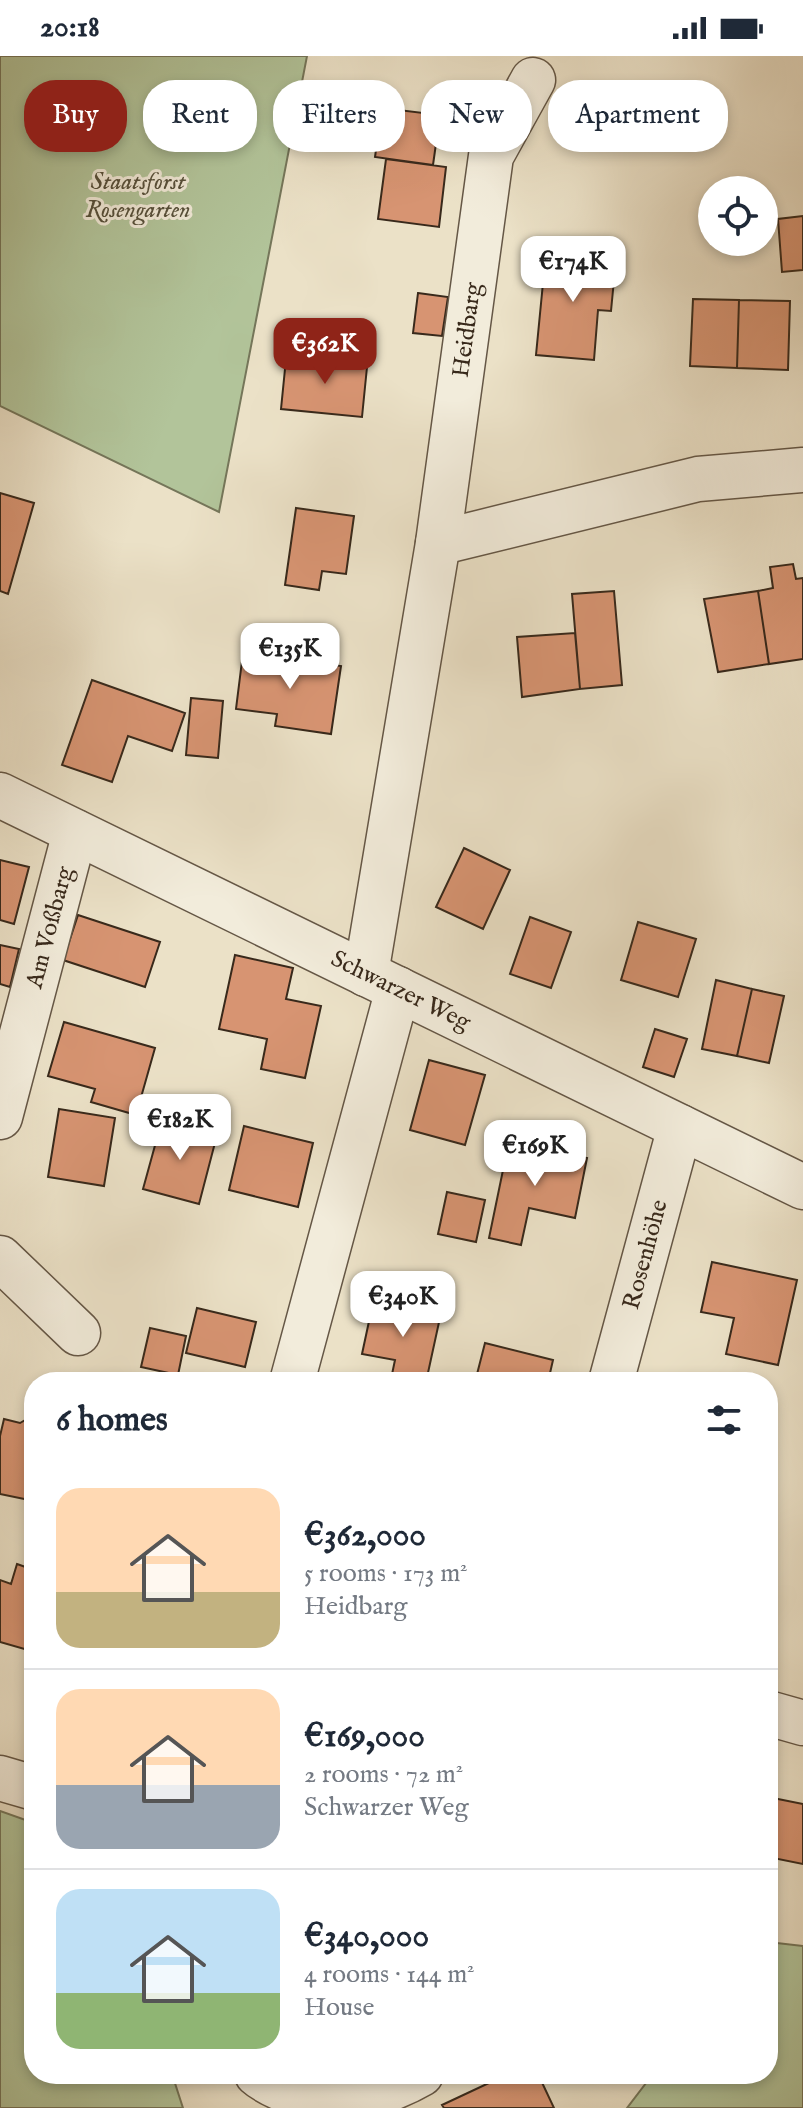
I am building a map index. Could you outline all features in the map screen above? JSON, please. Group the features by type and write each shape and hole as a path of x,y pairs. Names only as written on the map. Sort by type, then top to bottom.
{"street":[{"name":"Heidbarg","path":"294,1372 382,982 491,156 533,80"},
{"path":"438,543 698,479 803,470"},
{"name":"Schwarzer Weg","path":"0,795 803,1187"},
{"name":"Am Voßbarg","path":"0,1117 75,832"},
{"name":"Rosenhöhe","path":"614,1372 680,1127"},
{"path":"0,1258 78,1333"},
{"path":"778,1716 803,1723"},
{"path":"0,1778 24,1785"},
{"path":"268,2084 329,2104 404,2084"}],"green space":[{"name":"Staatsforst Rosengarten","path":"0,56 307,56 302,80 273,80 273,152 288,152 219,512 0,406"},
{"path":"0,1811 24,1819 24,2084 175,2084 183,2108 0,2108"},
{"path":"778,1943 803,1946 803,2108 627,2108 645,2084 778,2084"}],"building":[{"path":"405,111 421,113 421,152 435,152 433,165 375,157 376,152 405,152"},
{"path":"386,159 446,167 439,227 378,219"},
{"path":"803,216 803,270 782,272 778,219"},
{"path":"546,252 616,259 611,311 598,310 594,360 536,355"},
{"path":"418,293 448,297 442,336 413,333"},
{"path":"693,299 739,300 737,368 690,366"},
{"path":"739,300 790,301 788,370 737,368"},
{"path":"319,350 343,353 342,364 367,367 362,417 281,409 286,359 318,363"},
{"path":"0,493 34,503 8,594 0,591"},
{"path":"296,508 354,516 346,574 322,571 319,590 285,585"},
{"path":"793,564 796,579 803,578 803,659 769,664 758,591 773,588 770,567"},
{"path":"614,591 622,685 580,689 572,594"},
{"path":"758,591 769,664 718,672 704,599"},
{"path":"575,633 580,689 522,697 517,637"},
{"path":"243,653 341,666 331,734 275,726 277,714 236,709"},
{"path":"92,680 185,713 172,751 128,736 112,782 62,765"},
{"path":"191,698 223,701 218,758 186,755"},
{"path":"464,848 510,870 483,929 436,907"},
{"path":"0,860 29,867 14,924 0,920"},
{"path":"78,915 160,942 145,987 63,960"},
{"path":"530,917 571,932 551,988 510,974"},
{"path":"638,922 696,939 678,997 621,980"},
{"path":"0,945 19,949 10,987 0,984"},
{"path":"235,955 293,968 286,999 321,1006 305,1078 261,1069 267,1039 219,1029"},
{"path":"716,980 752,989 737,1056 702,1049"},
{"path":"752,989 784,996 769,1063 737,1056"},
{"path":"64,1022 155,1048 136,1115 91,1102 95,1089 48,1076"},
{"path":"655,1029 687,1039 674,1077 643,1067"},
{"path":"429,1060 485,1075 465,1145 410,1130"},
{"path":"59,1109 115,1118 104,1186 48,1177"},
{"path":"162,1120 217,1135 199,1204 143,1189"},
{"path":"244,1126 313,1143 298,1207 229,1190"},
{"path":"509,1141 587,1158 575,1218 529,1208 521,1245 489,1238"},
{"path":"447,1192 485,1200 476,1242 438,1234"},
{"path":"712,1262 797,1280 778,1365 726,1354 734,1318 701,1312"},
{"path":"374,1298 441,1313 428,1372 392,1372 395,1360 362,1354"},
{"path":"197,1308 256,1322 245,1367 186,1353"},
{"path":"150,1328 186,1336 179,1372 141,1367"},
{"path":"485,1343 553,1360 550,1372 478,1372"},
{"path":"4,1419 20,1423 24,1421 24,1499 0,1494 0,1436"},
{"path":"17,1564 24,1566 24,1649 0,1642 0,1580 11,1584"},
{"path":"778,1799 803,1804 803,1864 778,1859"},
{"path":"487,2084 543,2084 554,2108 444,2108 442,2105"}]}
